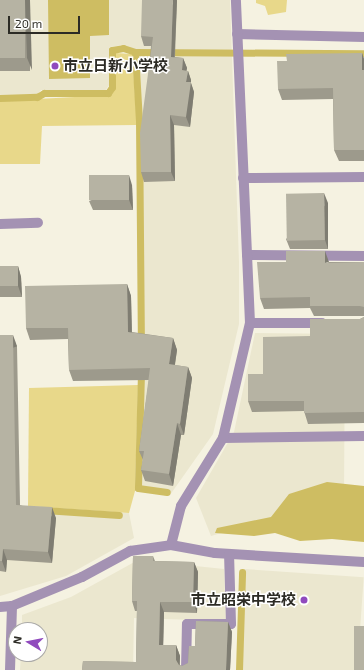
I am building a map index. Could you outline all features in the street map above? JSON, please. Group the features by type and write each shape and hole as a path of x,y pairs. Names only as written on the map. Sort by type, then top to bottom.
{"street":[{"path":"171,545 181,506 223,438 250,323 236,0"},
{"path":"237,38 364,37"},
{"path":"243,178 364,177"},
{"path":"0,224 38,223"},
{"path":"246,255 364,256"},
{"path":"250,323 334,323"},
{"path":"223,438 364,436"},
{"path":"0,607 12,606 82,577 130,551 171,545 230,554 364,562"},
{"path":"186,670 187,624 231,624 230,554"},
{"path":"10,670 12,606"}],"shaded area":[{"path":"0,0 230,0 239,262 239,324 213,434 170,495 135,491 138,385 137,125 132,54 123,45 110,47 110,84 105,91 41,90 37,95 0,96"},
{"path":"48,0 109,0 109,35 90,36 90,78 49,79"},
{"path":"256,0 287,0 286,12 268,15 265,6 256,3"},
{"path":"115,53 132,54 137,125 42,126 40,164 0,164 0,101 112,95"},
{"path":"255,333 345,334 344,497 211,536 196,498 234,432"},
{"path":"138,385 135,491 129,513 28,506 29,388"},
{"path":"327,482 364,486 364,542 332,539 300,541 275,533 254,536 215,533 217,528 271,517 289,494"},
{"path":"0,504 129,513 134,538 66,576 0,596"},
{"path":"138,560 224,569 226,621 134,618 133,670 20,670 20,662 48,662 48,622 22,622 22,615 71,597"},
{"name":"市立昭栄中学校","path":"244,569 364,577 357,670 237,670"}],"building":[{"path":"0,0 25,0 25,58 0,58"},
{"path":"142,0 173,0 171,57 183,58 182,70 188,71 186,82 191,82 186,117 170,115 171,172 141,172 140,133 153,37 141,36"},
{"path":"362,53 362,70 364,70 364,150 334,150 333,88 278,89 277,61 287,61 286,54"},
{"path":"89,175 129,175 129,200 89,200"},
{"path":"324,193 325,240 287,241 286,194"},
{"path":"286,251 325,251 325,263 364,262 364,307 310,306 310,297 260,298 257,262 286,262"},
{"path":"0,266 18,266 18,286 0,286"},
{"path":"127,284 128,332 173,338 169,364 188,367 180,424 177,423 169,474 141,470 144,451 139,451 150,368 69,370 68,328 26,328 25,286"},
{"path":"364,317 364,412 304,413 304,401 248,401 248,374 263,374 263,337 310,336 310,319 360,319"},
{"path":"0,335 13,335 16,505 52,507 48,552 3,549 2,561 0,561"},
{"path":"133,556 153,556 153,561 194,562 193,602 160,602 159,645 176,645 176,660 179,665 182,666 188,663 189,646 195,646 196,621 228,622 226,670 82,670 83,661 136,662 137,601 132,601"},
{"path":"354,626 364,626 364,670 354,670"}],"waterway":[{"path":"0,98 37,97 44,93 108,93 112,87 112,50 123,48 135,52 364,53"},
{"path":"135,52 139,121 141,341"},
{"path":"141,372 138,488 167,492"},
{"path":"44,510 119,515"},
{"path":"239,670 242,572"}],"place":[{"name":"市立日新小学校","path":"55,66"},
{"name":"市立昭栄中学校","path":"304,600"}]}
